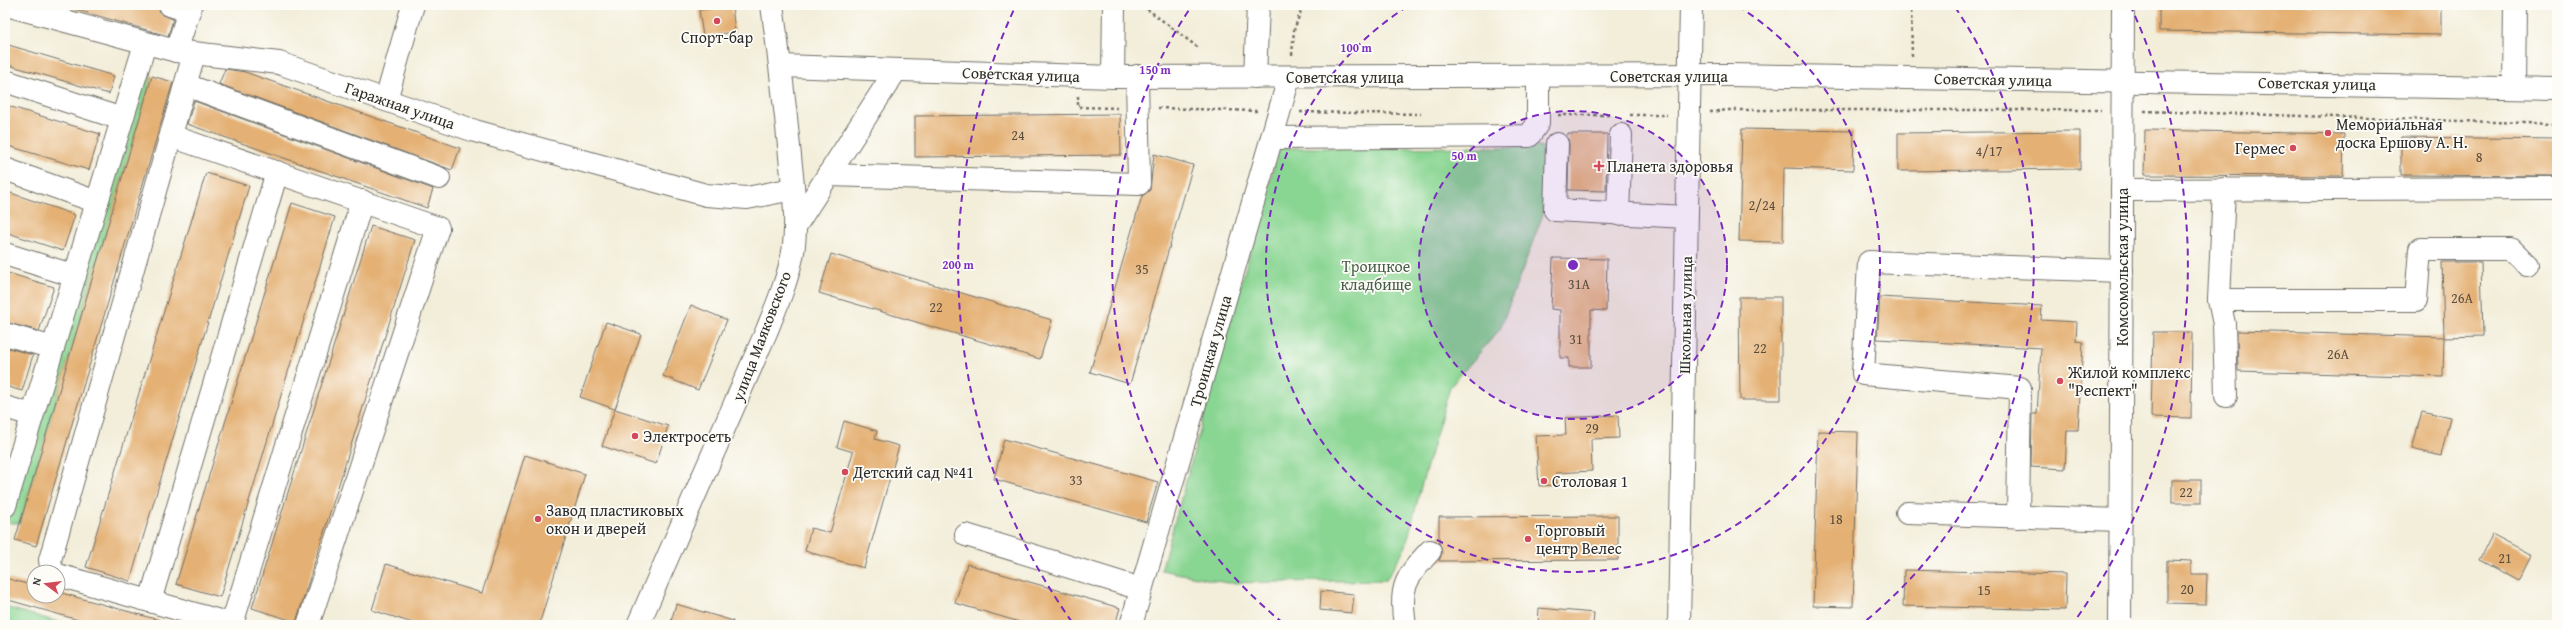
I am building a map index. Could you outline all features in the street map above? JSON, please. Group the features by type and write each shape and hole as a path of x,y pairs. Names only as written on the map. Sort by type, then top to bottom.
{"street":[{"name":"Гаражная улица","path":"6,5 145,44 185,53 279,63 475,131 706,195 747,198 793,189"},
{"path":"386,100 413,5"},
{"name":"улица Маяковского","path":"638,625 767,330 789,268 796,225 781,66 772,5"},
{"path":"1113,76 1114,5"},
{"path":"1255,77 1258,5"},
{"name":"Школьная улица","path":"1679,625 1688,76 1691,5"},
{"name":"Комсомольская улица","path":"2120,625 2123,5"},
{"path":"2514,87 2515,5"},
{"path":"51,564 50,560 186,85 184,7"},
{"path":"5,506 8,483 32,415 53,348 145,44"},
{"name":"Советская улица","path":"781,66 1113,76 1289,78 1688,76 2123,80 2557,88"},
{"path":"796,225 896,70"},
{"path":"828,175 1139,184 1137,76"},
{"path":"1272,138 1529,136 1538,123 1538,76"},
{"name":"Троицкая улица","path":"1131,625 1289,78"},
{"path":"5,81 122,119"},
{"path":"186,85 439,178"},
{"path":"1618,125 1618,214"},
{"path":"171,136 438,228 308,625"},
{"path":"1557,144 1555,210 1686,217"},
{"path":"5,169 97,202"},
{"path":"150,601 277,172"},
{"path":"2122,190 2557,188"},
{"path":"2224,189 2219,300 2224,324 2226,396"},
{"path":"66,577 233,625 362,202"},
{"path":"2219,300 2416,300 2420,249 2511,249 2527,265"},
{"path":"5,254 75,276"},
{"path":"2018,517 2020,388 1863,374 1869,262 2122,271"},
{"path":"5,334 53,348"},
{"path":"5,407 32,415"},
{"path":"1907,513 2121,520"},
{"path":"966,535 1142,589"},
{"path":"1405,625 1402,588 1414,568 1430,551"}],"path":[{"path":"1136,5 1147,9 1200,49"},
{"path":"1289,78 1294,30 1303,5"},
{"path":"1911,5 1912,78"},
{"path":"1078,75 1078,108 1429,114"},
{"path":"1629,115 1688,115"},
{"path":"1538,116 1618,125"}],"green space":[{"path":"145,76 152,76 20,523 10,523 6,516"},
{"name":"Троицкое кладбище","path":"1545,147 1542,217 1500,329 1450,387 1422,483 1406,546 1386,580 1227,583 1161,570 1279,148"},
{"path":"5,607 69,625 5,625"}],"building":[{"path":"74,5 149,5 158,8 161,14 173,19 168,36 74,9"},
{"path":"2159,5 2441,5 2441,35 2159,31"},
{"name":"Спорт-бар","path":"732,6 735,32 703,36 699,10"},
{"path":"5,44 114,76 109,94 5,64"},
{"path":"225,69 245,72 460,148 452,170 219,84"},
{"path":"152,76 173,82 36,546 15,540"},
{"path":"194,101 433,189 427,208 187,124"},
{"path":"5,105 100,134 89,170 5,145"},
{"path":"1120,114 1121,155 915,157 915,116"},
{"path":"1742,129 1854,131 1853,170 1784,168 1783,242 1739,241"},
{"path":"2145,130 2344,134 2343,176 2144,175"},
{"path":"2080,131 2080,169 1898,171 1898,133"},
{"path":"1567,134 1607,134 1606,191 1568,190 1569,144"},
{"path":"2401,137 2557,139 2557,176 2401,175"},
{"path":"1154,154 1193,165 1130,384 1090,372 1142,196 1150,190"},
{"path":"206,173 249,186 130,581 86,567"},
{"path":"5,191 75,215 63,251 5,232"},
{"path":"292,203 335,217 220,597 176,584"},
{"path":"371,226 415,240 296,622 252,608"},
{"path":"831,254 1052,320 1040,359 819,293"},
{"path":"1553,258 1607,259 1606,311 1591,310 1591,367 1569,367 1569,358 1560,358 1560,310 1551,309"},
{"path":"2442,262 2481,262 2483,336 2444,337"},
{"path":"5,272 54,287 39,331 5,322"},
{"path":"1739,297 1781,297 1781,400 1740,400"},
{"name":"Жилой комплекс \"Респект\"","path":"1880,297 2042,306 2041,320 2077,322 2076,341 2083,342 2078,430 2067,430 2065,469 2031,467 2032,414 2037,414 2041,348 1877,339"},
{"path":"691,305 727,320 698,390 663,376"},
{"path":"606,322 641,334 615,409 580,397"},
{"path":"2237,331 2444,337 2443,377 2238,371"},
{"path":"2153,332 2192,332 2191,418 2151,417"},
{"path":"5,347 33,355 22,391 5,386"},
{"name":"Электросеть","path":"615,409 668,426 656,464 602,446"},
{"path":"2422,411 2450,417 2441,456 2412,449"},
{"path":"1618,415 1619,438 1591,439 1592,471 1556,473 1557,485 1539,486 1536,436 1566,435 1565,418"},
{"path":"844,421 877,431 875,439 899,446 864,568 805,551 811,528 830,533 853,452 837,447"},
{"path":"1818,431 1858,432 1853,607 1813,606"},
{"path":"1004,439 1158,482 1146,522 994,479"},
{"name":"Завод пластиковых окон и дверей","path":"525,455 585,474 539,625 419,625 372,610 386,564 482,593"},
{"path":"2172,480 2201,480 2201,503 2172,503"},
{"name":"Торговый центр Велес","path":"1618,516 1618,560 1439,561 1442,553 1439,542 1439,517"},
{"path":"2492,534 2532,555 2519,581 2479,560"},
{"path":"2167,560 2191,561 2191,574 2207,574 2206,604 2167,603"},
{"path":"967,564 1120,608 1115,625 1030,625 955,603"},
{"path":"1904,570 2066,574 2065,610 1903,606"},
{"path":"5,578 26,584 26,604 66,604 66,594 159,620 158,625 96,625 5,599"},
{"path":"1321,591 1354,594 1352,613 1320,610"},
{"path":"676,604 733,621 732,625 670,625"},
{"path":"1539,608 1594,613 1593,625 1538,625"}],"place":[{"name":"Спорт-бар","path":"717,21"},
{"name":"Мемориальная доска Ершову А. Н.","path":"2328,133"},
{"name":"Гермес","path":"2293,148"},
{"name":"Планета здоровья","path":"1599,166"},
{"name":"Жилой комплекс \"Респект\"","path":"2060,381"},
{"name":"Электросеть","path":"635,436"},
{"name":"Детский сад №41","path":"845,472"},
{"name":"Столовая 1","path":"1544,481"},
{"name":"Завод пластиковых окон и дверей","path":"538,519"},
{"name":"Торговый центр Велес","path":"1528,539"}]}
